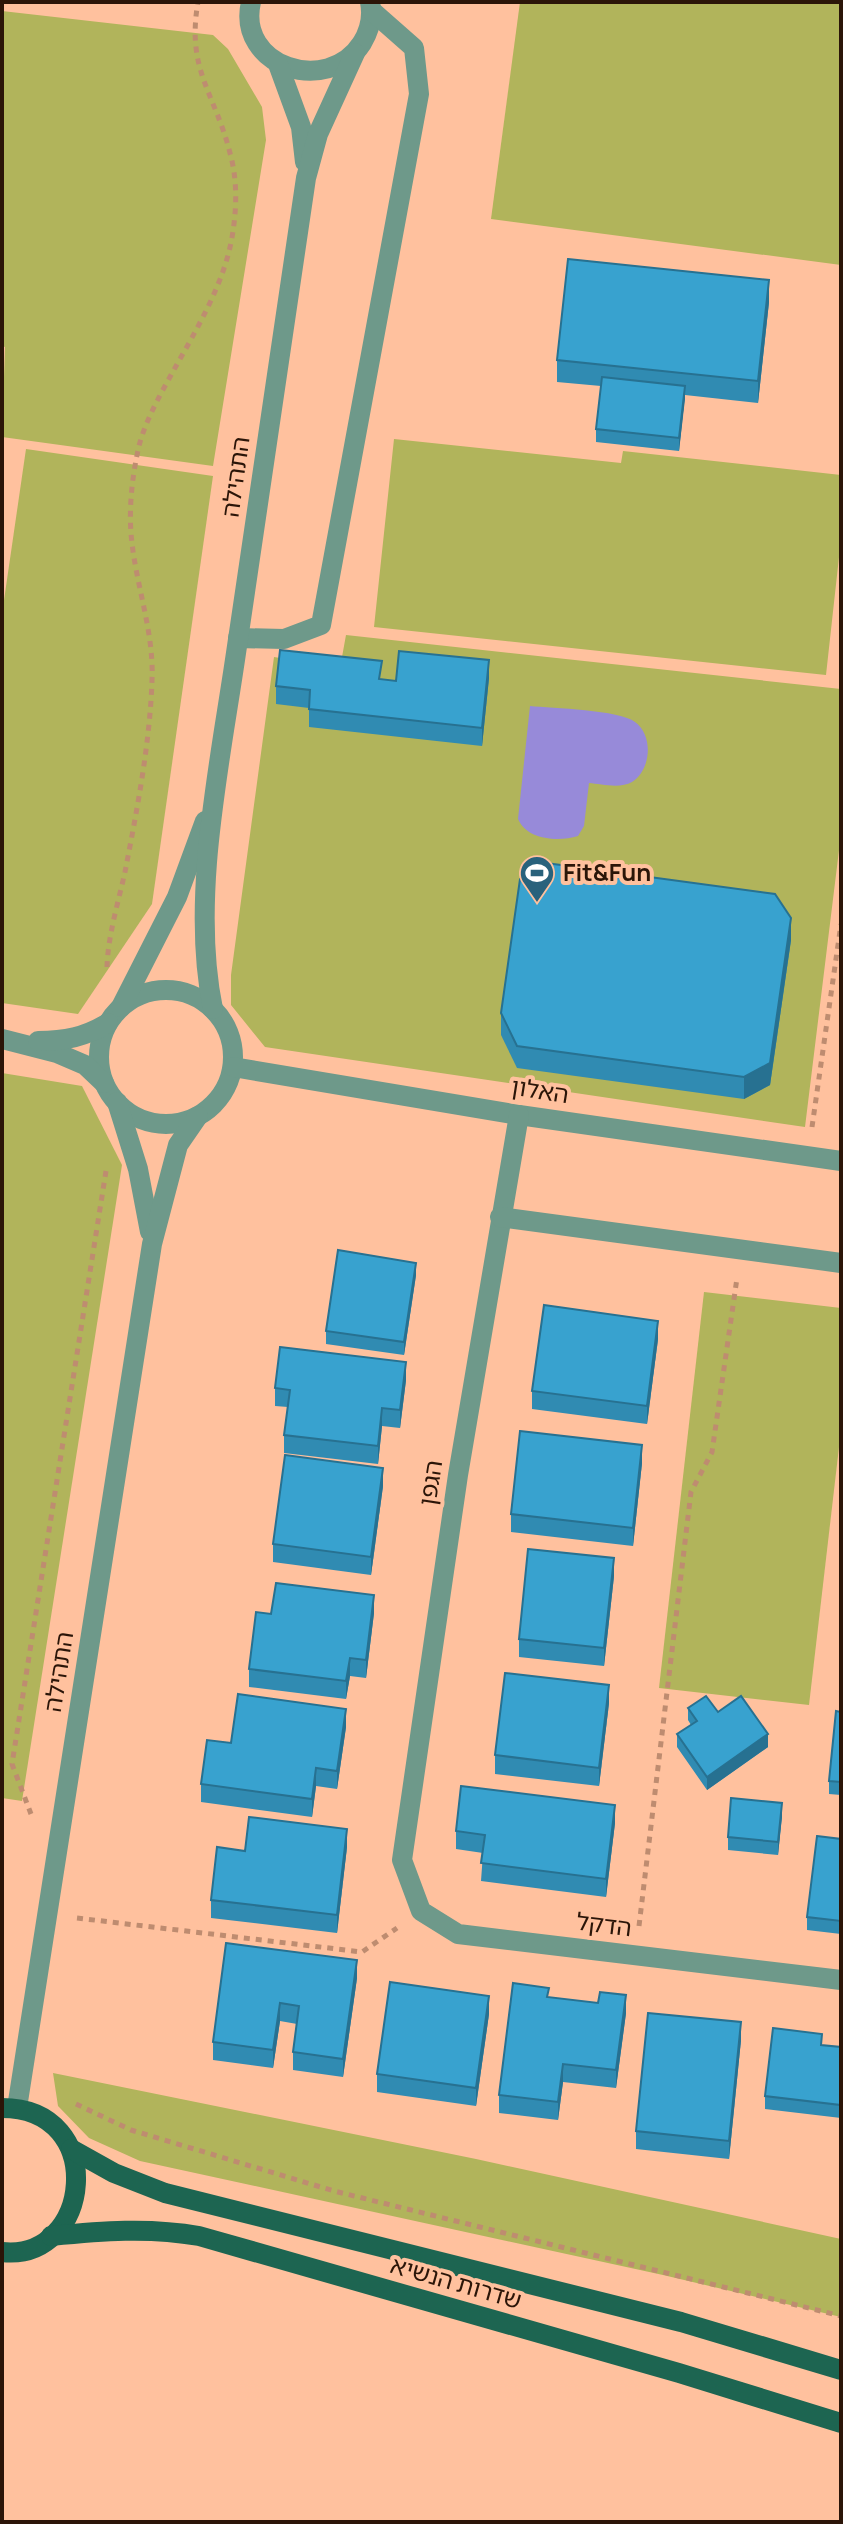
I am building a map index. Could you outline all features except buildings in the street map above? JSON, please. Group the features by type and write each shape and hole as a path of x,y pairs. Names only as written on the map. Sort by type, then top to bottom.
{"main road":[{"name":"שדרות הנשיא","path":"9,2108 39,2116 58,2130 71,2149 114,2173 165,2193 681,2322 841,2370"},
{"path":"51,2236 67,2219 76,2196 77,2172 71,2149"},
{"name":"שדרות הנשיא","path":"2,2252 31,2248 51,2236 99,2231 164,2230 199,2236 679,2373 841,2423"}],"street":[{"name":"התהילה","path":"251,2 252,31 263,49 278,64 301,127 306,178"},
{"name":"התהילה","path":"213,1009 206,963 205,900 217,783 306,178 318,134 355,53 369,32 371,7"},
{"path":"238,638 284,639 321,625 419,94 414,48 371,7"},
{"path":"278,64 296,71 318,72 338,66 355,53"},
{"name":"התהילה","path":"114,1016 177,897 217,783"},
{"path":"156,991 176,991 196,997 213,1009 226,1026 233,1067 226,1087 214,1104 198,1116 178,1123 156,1123 135,1116 117,1102 104,1083 85,1065 10,1040 64,1041 90,1033 137,996 156,991"},
{"path":"104,1083 99,1062 101,1042 114,1016"},
{"name":"האלון","path":"233,1067 519,1115 841,1161"},
{"name":"התהילה","path":"117,1102 138,1169 152,1244"},
{"name":"הגפן","path":"421,1911 402,1860 458,1475 519,1115"},
{"name":"התהילה","path":"9,2108 21,2079 152,1244 178,1145 198,1116"},
{"path":"500,1217 841,1263"},
{"name":"הדקל","path":"421,1911 458,1934 841,1980"}],"path":[{"path":"114,1016 107,963 128,856 152,678 146,619 132,542 132,497 139,445 158,399 193,336 225,267 233,231 236,184 230,152 196,57 194,25 198,2"},
{"path":"808,1156 841,924"},
{"path":"33,1819 12,1764 107,1165"},
{"path":"636,1955 691,1492 712,1452 741,1249"},
{"path":"48,1915 362,1952 421,1911"},
{"path":"21,2079 131,2130 334,2191 841,2316"}],"green space":[{"path":"520,2 841,2 841,265 491,219"},
{"path":"2,11 213,35 228,49 262,107 266,140 213,466 2,437 5,347 2,346"},
{"path":"394,439 621,463 623,451 841,475 841,539 826,675 374,627"},
{"path":"26,449 213,476 152,904 78,1014 2,1003 2,614"},
{"name":"Fit&Fun","path":"346,635 841,689 841,834 805,1127 265,1047 231,1005 231,975 274,657 340,668"},
{"path":"2,1073 82,1086 122,1165 22,1801 2,1798"},
{"path":"704,1292 841,1308 841,1430 809,1705 659,1688"},
{"path":"53,2073 476,2159 841,2239 841,2317 140,2161 89,2138 58,2106"}],"shaded area":[{"name":"Fit&Fun","path":"530,706 585,710 627,718 641,728 645,736 648,753 638,777 616,786 589,783 584,826 578,836 544,838 528,831 518,819"}],"place":[{"name":"Fit&Fun","path":"537,904"}]}
